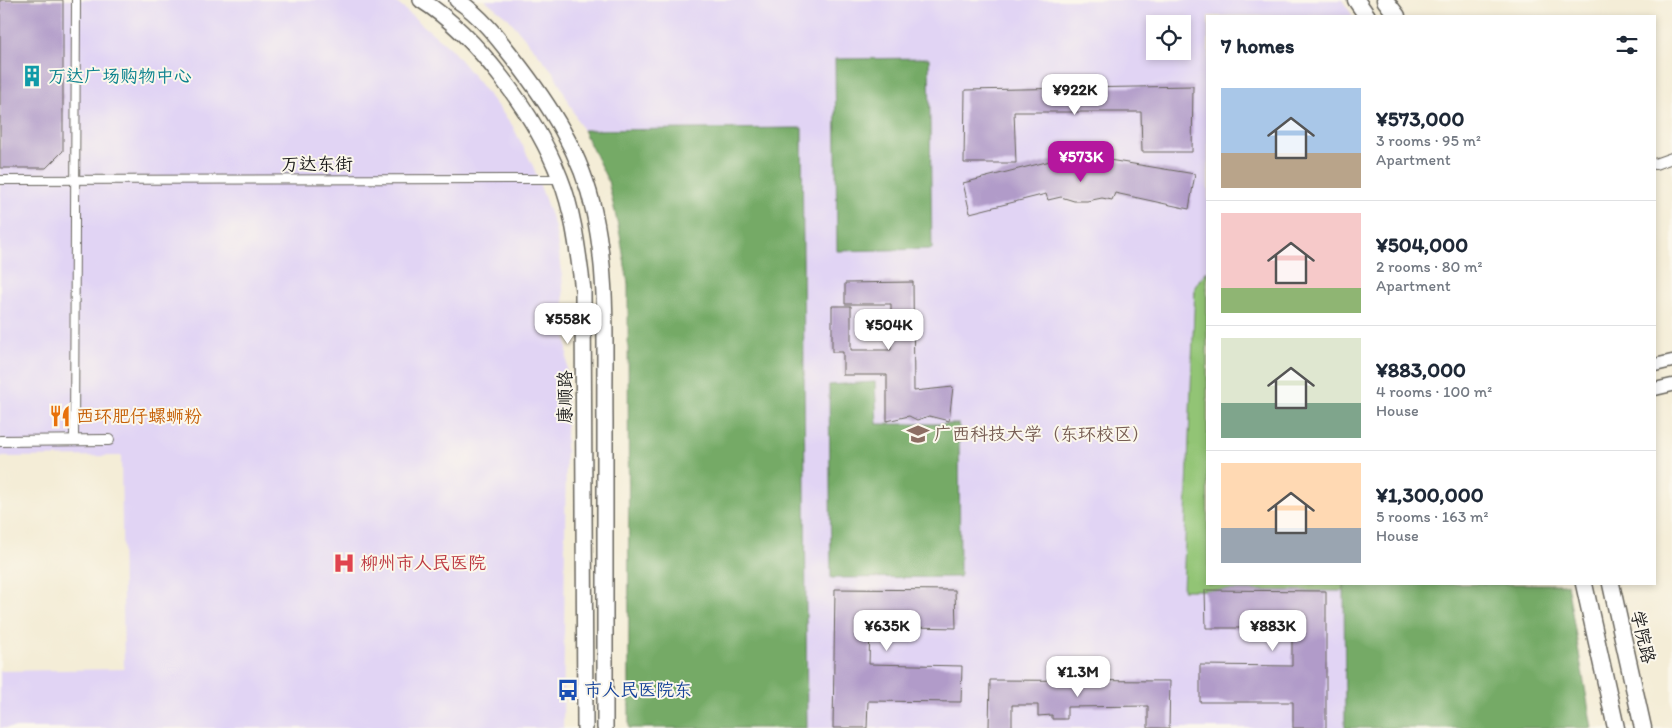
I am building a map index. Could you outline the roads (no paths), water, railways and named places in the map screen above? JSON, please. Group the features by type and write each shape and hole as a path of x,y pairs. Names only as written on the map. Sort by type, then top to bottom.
{"main road":[{"name":"康顺路","path":"421,0 472,42 506,84 540,135 561,179 576,242 583,290 585,728"},
{"path":"457,0 494,33 537,89 562,127 582,173 594,211 600,247 604,320 605,728"},
{"path":"1356,0 1366,15"},
{"path":"1385,0 1396,15"},
{"path":"1584,585 1616,728"},
{"name":"学院路","path":"1611,585 1643,728"}],"street":[{"path":"74,440 76,0"},
{"path":"1656,164 1672,158"},
{"name":"万达东街","path":"0,180 561,179"},
{"path":"1656,365 1672,361"},
{"path":"1656,389 1672,385"},
{"path":"0,441 109,440"}],"place":[{"name":"万达广场购物中心","path":"32,76"},
{"name":"西环肥仔螺蛳粉","path":"60,416"},
{"name":"广西科技大学（东环校区）","path":"918,434"},
{"name":"柳州市人民医院","path":"344,563"},
{"name":"市人民医院东","path":"568,690"}]}
